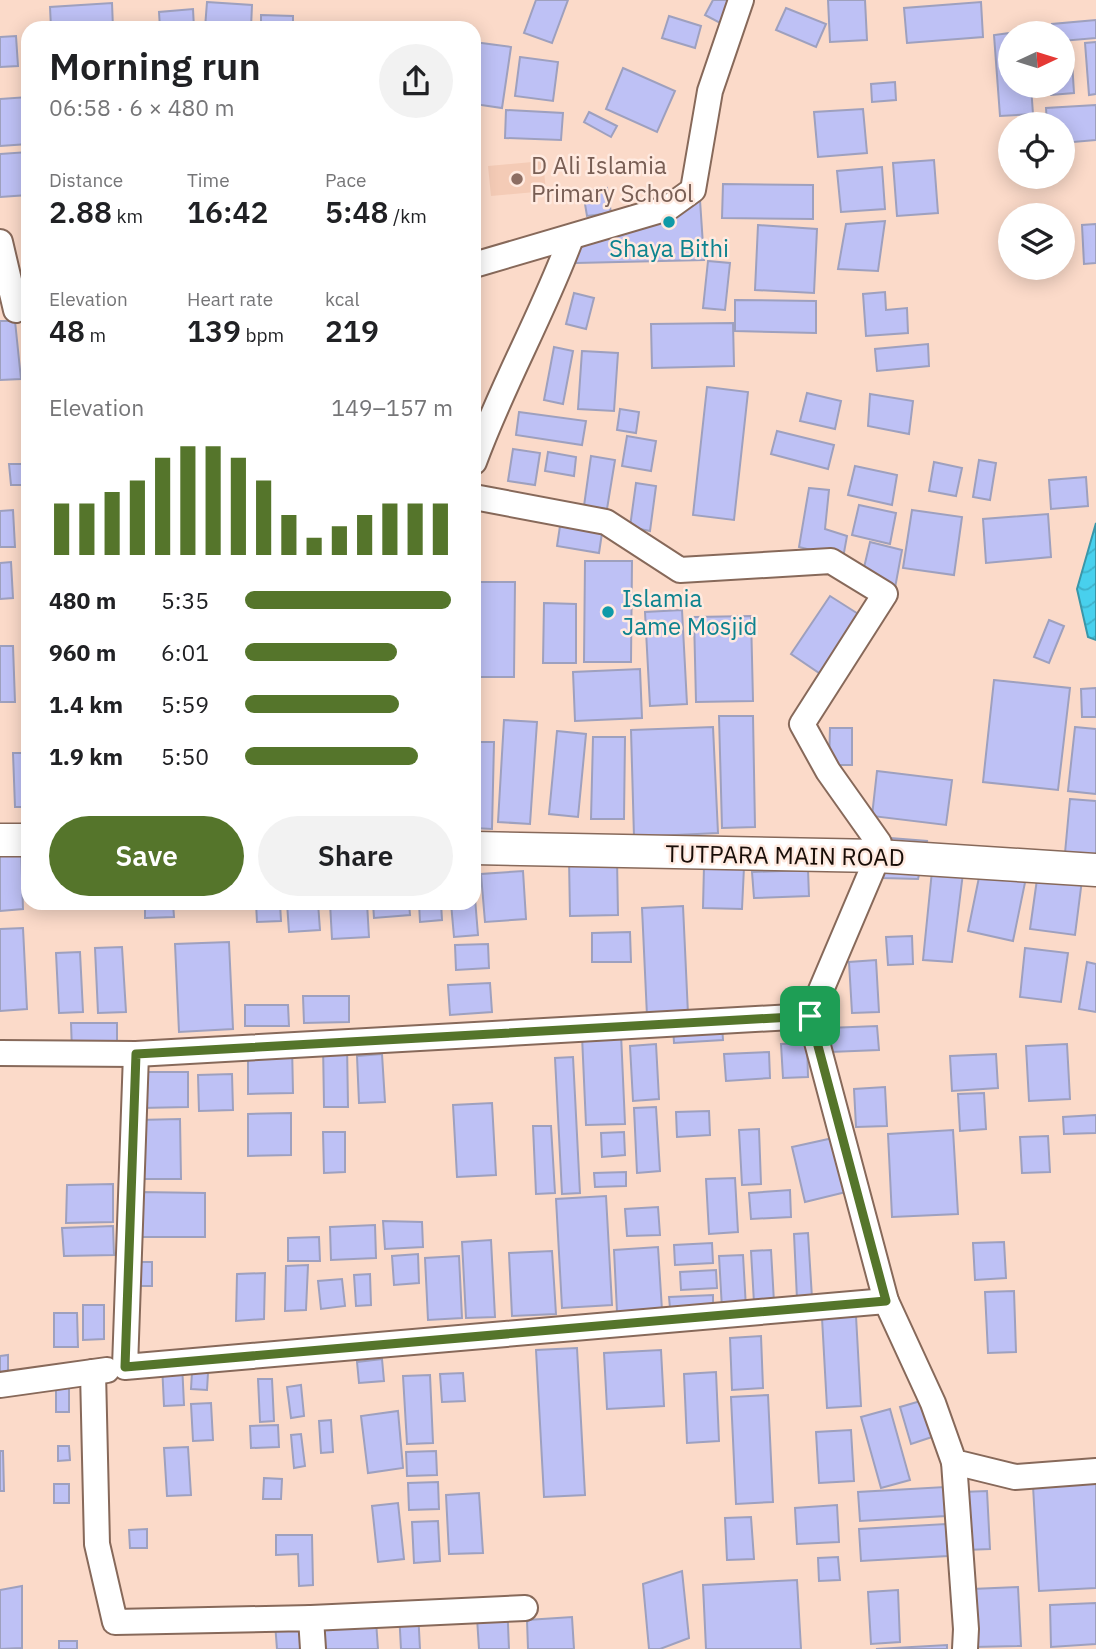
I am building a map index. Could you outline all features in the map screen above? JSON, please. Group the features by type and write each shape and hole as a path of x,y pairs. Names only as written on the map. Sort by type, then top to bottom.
{"street":[{"path":"481,263 668,208 693,191 710,91 741,0"},
{"path":"481,444 500,396 559,271 571,238"},
{"path":"0,242 15,310"},
{"path":"481,498 606,522 680,570 831,561 885,594 802,724 828,771 879,849 810,1016 886,1301 933,1403 954,1462 966,1629 965,1649"},
{"path":"0,840 21,840"},
{"name":"TUTPARA MAIN ROAD","path":"481,849 879,849 1096,870"},
{"path":"0,1053 136,1054 810,1016"},
{"path":"125,1367 136,1054"},
{"path":"0,1385 125,1367 886,1301"},
{"path":"93,1372 97,1545 115,1622 312,1618 525,1608"},
{"path":"954,1462 1015,1477 1096,1471"},
{"path":"312,1618 313,1649"}],"shaded area":[{"name":"D Ali Islamia Primary School","path":"543,161 546,191 491,196 488,166"}],"water":[{"path":"1096,523 1096,640 1088,637 1077,589"}],"building":[{"path":"536,0 568,0 552,43 524,33"},
{"path":"713,0 734,0 722,24 705,15"},
{"path":"828,0 865,0 867,40 830,42"},
{"path":"207,2 252,5 251,21 206,21"},
{"path":"981,2 983,37 907,43 904,8"},
{"path":"112,3 113,21 51,21 50,7"},
{"path":"786,8 826,24 816,47 776,30"},
{"path":"193,9 194,21 160,21 159,12"},
{"path":"261,15 293,16 293,21 261,21"},
{"path":"669,16 701,26 695,48 662,38"},
{"path":"1096,20 1096,38 1075,40 1075,22"},
{"path":"998,34 998,89 994,35"},
{"path":"16,36 18,66 0,67 0,37"},
{"path":"1096,42 1096,94 1089,95 1085,43"},
{"path":"481,43 511,47 502,108 481,105"},
{"path":"520,57 558,62 553,101 515,96"},
{"path":"623,68 675,91 657,132 606,109"},
{"path":"895,82 896,100 872,102 871,84"},
{"path":"21,98 21,144 0,146 0,99"},
{"path":"999,98 1032,98 1033,112 1000,112"},
{"path":"1096,105 1096,140 1075,142 1075,112 1046,112 1046,108"},
{"path":"863,109 867,153 818,157 814,112"},
{"path":"506,110 563,113 561,140 505,138"},
{"path":"589,112 617,126 611,137 584,122"},
{"path":"21,152 21,196 0,197 0,154"},
{"path":"934,160 938,213 897,216 893,163"},
{"path":"882,167 885,209 841,212 837,171"},
{"path":"723,184 813,185 813,219 722,218"},
{"path":"607,188 611,213 587,216 583,192"},
{"name":"Shaya Bithi","path":"700,200 704,260 576,263 572,244"},
{"path":"885,221 878,271 838,269 846,224"},
{"path":"1096,224 1096,263 1084,264 1082,225"},
{"path":"758,225 817,229 814,293 755,290"},
{"path":"708,261 730,263 725,310 703,308"},
{"path":"885,292 886,310 907,308 908,333 866,336 863,294"},
{"path":"574,293 594,298 586,329 566,324"},
{"path":"735,300 816,301 816,333 735,331"},
{"path":"0,321 15,321 21,379 0,380"},
{"path":"733,323 734,366 652,368 651,324"},
{"path":"928,344 929,366 877,371 875,349"},
{"path":"554,347 573,351 563,404 544,400"},
{"path":"582,351 618,353 614,411 578,409"},
{"path":"707,387 748,392 734,520 693,515"},
{"path":"807,393 841,401 835,429 800,421"},
{"path":"870,394 913,401 909,434 868,426"},
{"path":"620,409 639,412 636,433 617,430"},
{"path":"519,412 586,421 582,445 516,435"},
{"path":"777,431 834,445 828,469 771,454"},
{"path":"627,436 656,441 651,471 622,466"},
{"path":"513,449 540,453 535,485 508,481"},
{"path":"548,452 576,457 574,476 545,471"},
{"path":"591,456 615,460 607,509 584,506"},
{"path":"979,460 996,463 990,500 973,497"},
{"path":"934,462 962,468 956,496 929,491"},
{"path":"9,464 21,464 21,485 11,485"},
{"path":"855,466 897,475 892,505 848,495"},
{"path":"1086,477 1088,506 1051,509 1049,480"},
{"path":"636,483 656,486 650,531 630,527"},
{"path":"809,488 829,490 825,529 847,536 843,558 799,547"},
{"path":"859,505 896,513 890,544 852,535"},
{"path":"13,510 15,547 0,547 0,511"},
{"path":"912,510 962,517 954,575 903,568"},
{"path":"1048,514 1051,557 986,563 983,519"},
{"path":"560,526 602,533 599,553 557,546"},
{"path":"870,542 902,550 895,588 862,576"},
{"name":"Islamia Jame Mosjid","path":"585,561 632,561 631,662 584,662"},
{"path":"11,562 13,598 0,599 0,563"},
{"path":"481,582 515,582 514,677 481,677"},
{"path":"830,596 863,617 825,677 791,654"},
{"path":"544,603 576,604 576,663 543,663"},
{"path":"682,610 687,704 650,706 645,612"},
{"path":"751,616 753,701 696,702 694,617"},
{"path":"1049,620 1064,626 1049,663 1034,657"},
{"path":"0,646 13,646 15,702 0,702"},
{"path":"640,669 642,718 575,721 573,672"},
{"path":"994,680 1070,688 1058,790 983,782"},
{"path":"1096,688 1096,717 1082,717 1081,689"},
{"path":"719,716 753,716 755,827 722,828"},
{"path":"504,720 537,722 530,824 498,822"},
{"path":"713,727 718,833 634,837 631,730"},
{"path":"1075,727 1096,729 1096,794 1068,791"},
{"path":"830,728 852,728 852,765 829,765"},
{"path":"557,731 586,734 578,817 549,814"},
{"path":"593,737 625,737 624,819 591,819"},
{"path":"481,742 494,742 492,829 481,828"},
{"path":"13,753 21,753 21,807 15,807"},
{"path":"877,771 952,780 946,825 872,816"},
{"path":"1070,799 1096,801 1096,855 1065,853"},
{"path":"890,838 927,841 918,879 883,878"},
{"path":"21,848 21,909 0,911 0,849"},
{"path":"984,853 1029,863 1013,941 968,931"},
{"path":"617,858 618,915 570,916 569,859"},
{"path":"1040,858 1084,864 1075,935 1030,929"},
{"path":"704,866 744,867 742,909 703,908"},
{"path":"808,870 809,896 754,898 752,872"},
{"path":"523,871 526,919 485,922 481,874"},
{"path":"932,871 963,873 952,962 923,960"},
{"path":"683,906 688,1014 647,1016 642,908"},
{"path":"145,910 174,910 174,917 145,918"},
{"path":"256,910 280,910 281,921 257,922"},
{"path":"287,910 319,910 320,930 289,932"},
{"path":"330,910 367,910 369,937 332,939"},
{"path":"373,910 410,910 410,915 374,918"},
{"path":"419,910 441,910 442,920 420,922"},
{"path":"452,910 476,910 478,935 454,937"},
{"path":"23,928 27,1009 0,1011 0,929"},
{"path":"630,932 631,962 592,962 592,933"},
{"path":"912,936 913,964 888,965 886,937"},
{"path":"229,942 233,1029 179,1032 175,944"},
{"path":"488,944 489,968 456,970 455,945"},
{"path":"122,947 126,1012 98,1013 95,948"},
{"path":"1025,948 1068,953 1061,1002 1020,997"},
{"path":"80,952 83,1012 59,1013 56,953"},
{"path":"876,960 879,1012 852,1013 849,962"},
{"path":"1087,962 1096,964 1096,1012 1079,1009"},
{"path":"490,983 492,1012 450,1015 448,985"},
{"path":"303,996 349,996 349,1022 304,1023"},
{"path":"245,1005 288,1005 289,1026 245,1026"},
{"path":"71,1023 117,1023 117,1050 72,1051"},
{"path":"722,1024 723,1040 674,1043 673,1026"},
{"path":"877,1026 879,1050 830,1052 828,1028"},
{"path":"621,1034 625,1124 586,1125 582,1036"},
{"path":"323,1043 347,1043 348,1107 324,1107"},
{"path":"807,1043 808,1077 783,1078 781,1044"},
{"path":"656,1044 659,1099 633,1101 630,1046"},
{"path":"1067,1044 1070,1099 1029,1101 1026,1046"},
{"path":"292,1045 293,1093 248,1094 248,1046"},
{"path":"769,1052 770,1078 726,1081 724,1054"},
{"path":"382,1054 385,1102 359,1103 357,1056"},
{"path":"996,1054 998,1088 952,1091 950,1056"},
{"path":"573,1057 580,1193 562,1194 555,1058"},
{"path":"142,1072 188,1072 188,1107 141,1108"},
{"path":"232,1074 233,1110 199,1111 198,1075"},
{"path":"885,1087 887,1126 856,1127 854,1089"},
{"path":"984,1093 986,1129 960,1131 958,1094"},
{"path":"492,1103 496,1175 457,1177 453,1105"},
{"path":"656,1107 660,1171 637,1173 634,1108"},
{"path":"709,1111 710,1135 677,1137 676,1112"},
{"path":"291,1113 291,1155 248,1156 248,1114"},
{"path":"1096,1115 1096,1133 1064,1134 1063,1117"},
{"path":"180,1119 181,1179 139,1179 138,1120"},
{"path":"533,1126 551,1126 555,1193 536,1194"},
{"path":"759,1129 761,1184 742,1185 739,1130"},
{"path":"953,1130 958,1214 892,1217 888,1134"},
{"path":"323,1132 345,1132 345,1172 324,1173"},
{"path":"624,1132 625,1155 602,1157 601,1133"},
{"path":"1048,1136 1050,1172 1022,1173 1020,1137"},
{"path":"833,1138 846,1192 805,1202 792,1147"},
{"path":"626,1172 626,1186 595,1187 594,1173"},
{"path":"735,1178 738,1232 709,1234 706,1179"},
{"path":"113,1184 113,1222 66,1223 67,1185"},
{"path":"790,1190 791,1217 751,1219 749,1193"},
{"path":"140,1192 205,1193 205,1237 138,1237"},
{"path":"606,1196 612,1305 562,1308 556,1199"},
{"path":"658,1207 660,1235 627,1236 625,1209"},
{"path":"383,1221 422,1222 423,1247 385,1249"},
{"path":"375,1225 376,1258 331,1260 330,1227"},
{"path":"113,1226 114,1255 64,1256 62,1228"},
{"path":"808,1233 812,1298 797,1299 794,1234"},
{"path":"319,1237 320,1261 288,1261 288,1238"},
{"path":"491,1240 495,1317 466,1318 462,1242"},
{"path":"1004,1242 1006,1278 975,1280 973,1243"},
{"path":"712,1243 713,1263 675,1265 674,1245"},
{"path":"658,1247 662,1310 617,1312 614,1250"},
{"path":"771,1250 774,1302 754,1303 751,1251"},
{"path":"552,1251 556,1314 512,1316 509,1253"},
{"path":"418,1254 419,1283 394,1285 392,1256"},
{"path":"743,1255 746,1308 722,1309 719,1256"},
{"path":"459,1256 462,1318 428,1320 425,1258"},
{"path":"129,1262 152,1262 152,1286 130,1286"},
{"path":"308,1265 306,1310 285,1311 286,1266"},
{"path":"716,1270 717,1288 681,1290 680,1272"},
{"path":"265,1273 264,1319 236,1321 237,1274"},
{"path":"370,1274 371,1305 356,1306 354,1275"},
{"path":"342,1279 345,1306 321,1309 318,1281"},
{"path":"1014,1291 1016,1352 988,1353 985,1292"},
{"path":"713,1295 713,1306 670,1308 669,1297"},
{"path":"83,1305 104,1305 104,1339 83,1340"},
{"path":"54,1313 77,1313 78,1347 54,1347"},
{"path":"856,1316 861,1406 827,1408 822,1318"},
{"path":"761,1336 763,1388 732,1390 730,1338"},
{"path":"577,1348 585,1495 544,1497 536,1350"},
{"path":"661,1350 664,1406 607,1409 604,1353"},
{"path":"8,1355 8,1380 0,1381 0,1356"},
{"path":"382,1359 384,1381 359,1383 357,1362"},
{"path":"182,1363 184,1405 164,1406 162,1364"},
{"path":"192,1372 208,1373 207,1390 191,1389"},
{"path":"716,1372 719,1441 687,1443 684,1374"},
{"path":"463,1373 465,1401 442,1402 440,1374"},
{"path":"430,1375 433,1443 407,1444 403,1376"},
{"path":"258,1379 272,1379 274,1421 260,1422"},
{"path":"56,1382 69,1382 69,1412 56,1412"},
{"path":"301,1385 304,1416 291,1418 287,1387"},
{"path":"768,1395 773,1502 736,1504 731,1397"},
{"path":"924,1400 935,1436 911,1444 900,1407"},
{"path":"211,1403 213,1440 193,1441 191,1404"},
{"path":"890,1409 910,1480 881,1488 861,1417"},
{"path":"398,1411 403,1468 368,1473 361,1416"},
{"path":"331,1420 333,1452 321,1453 319,1421"},
{"path":"278,1425 279,1447 251,1448 250,1426"},
{"path":"851,1430 854,1481 819,1483 816,1432"},
{"path":"301,1434 305,1466 294,1468 291,1435"},
{"path":"58,1446 69,1446 70,1460 58,1461"},
{"path":"188,1447 191,1495 167,1496 164,1448"},
{"path":"0,1451 3,1451 4,1491 0,1491"},
{"path":"436,1451 437,1475 407,1476 406,1452"},
{"path":"264,1478 282,1479 281,1499 263,1499"},
{"path":"438,1482 439,1509 409,1510 408,1483"},
{"path":"1096,1483 1096,1588 1039,1591 1033,1486"},
{"path":"54,1484 69,1484 69,1503 54,1503"},
{"path":"945,1487 946,1516 860,1521 858,1492"},
{"path":"987,1491 990,1549 966,1550 962,1492"},
{"path":"479,1493 483,1553 449,1554 446,1495"},
{"path":"398,1503 404,1559 378,1562 372,1506"},
{"path":"837,1505 839,1542 797,1544 795,1508"},
{"path":"751,1517 754,1559 727,1560 725,1518"},
{"path":"438,1521 440,1561 414,1563 412,1522"},
{"path":"946,1524 948,1556 861,1561 859,1529"},
{"path":"147,1529 147,1548 130,1548 129,1530"},
{"path":"276,1535 312,1535 313,1585 299,1586 298,1554 276,1555"},
{"path":"838,1557 840,1580 819,1581 818,1558"},
{"path":"682,1571 689,1638 660,1649 649,1649 643,1584"},
{"path":"797,1580 801,1649 706,1649 703,1585"},
{"path":"22,1586 22,1648 0,1649 0,1590"},
{"path":"1018,1587 1021,1646 974,1647 972,1589"},
{"path":"898,1590 900,1642 871,1644 868,1592"},
{"path":"507,1601 509,1649 479,1649 476,1602"},
{"path":"1096,1603 1096,1644 1051,1647 1050,1605"},
{"path":"418,1611 420,1649 401,1649 399,1612"},
{"path":"572,1617 574,1649 528,1649 527,1620"},
{"path":"303,1620 306,1649 277,1649 275,1623"},
{"path":"376,1621 378,1649 321,1649 320,1623"},
{"path":"59,1641 77,1641 77,1649 59,1649"},
{"path":"947,1645 947,1649 876,1649"}],"place":[{"name":"D Ali Islamia Primary School","path":"517,179"},
{"name":"Shaya Bithi","path":"669,222"},
{"name":"Islamia Jame Mosjid","path":"608,612"}],"route":[{"path":"810,1016 886,1301 125,1367 136,1054 810,1016"}]}
